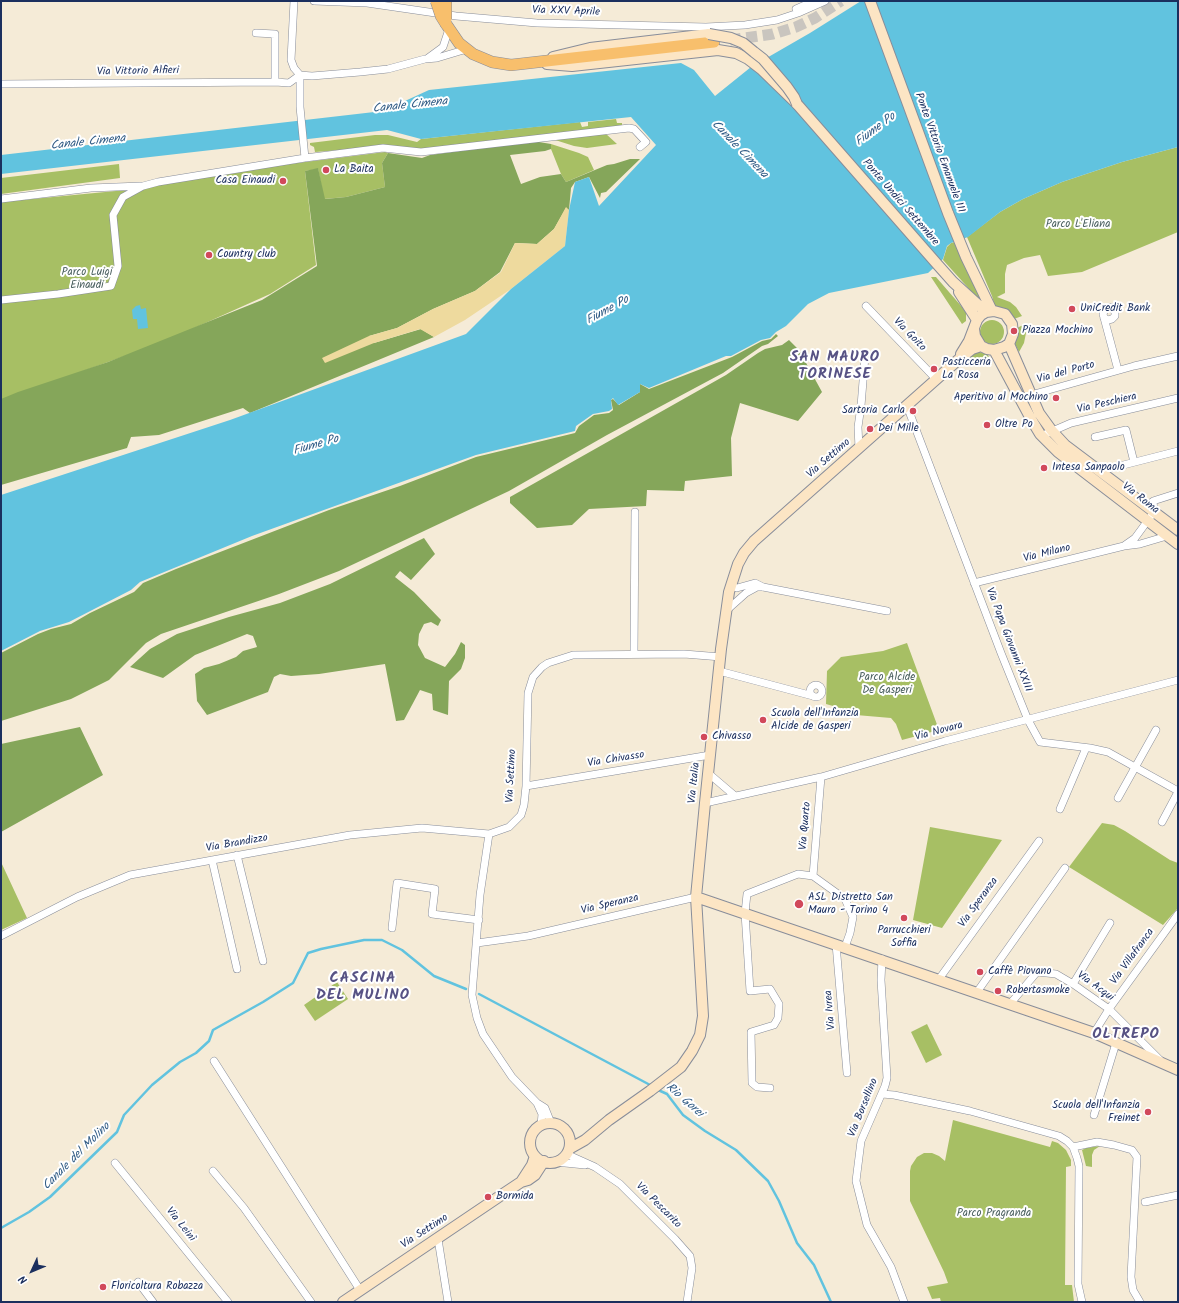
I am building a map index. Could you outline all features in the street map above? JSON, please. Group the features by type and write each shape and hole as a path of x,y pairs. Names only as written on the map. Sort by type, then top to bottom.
{"main road":[{"path":"436,1 441,16 459,43 482,58 502,64 534,64 712,38"},
{"path":"446,1 447,26"}],"street":[{"path":"294,1 291,60 294,68 300,76 300,115 305,158"},
{"name":"Via XXV Aprile","path":"314,1 367,3 456,16 537,23 706,28 745,25 770,21 798,13 825,1"},
{"name":"Via XXV Aprile","path":"770,21 814,1"},
{"name":"Ponte Vittorio Emanuele III","path":"870,1 948,213 989,311"},
{"name":"Via Vittorio Alfieri","path":"425,59 443,47 447,26"},
{"path":"256,33 275,34 275,82"},
{"path":"712,38 731,38 743,43 763,59 787,87 797,104"},
{"name":"Via Vittorio Alfieri","path":"1,84 289,83 300,76 360,72 388,68 425,59 437,58 467,49"},
{"path":"534,64 572,66 710,50 725,51 736,53 748,59 761,69 797,104"},
{"name":"Ponte Undici Settembre","path":"797,104 953,282 989,311"},
{"path":"1,300 58,294 111,286 118,266 113,215 123,197 144,186 158,182 305,158 383,148 421,152 629,128 634,129 646,142 640,147"},
{"path":"1,199 91,188 144,186"},
{"name":"Ponte Undici Settembre","path":"953,282 975,325"},
{"name":"Via Goito","path":"866,306 936,379"},
{"path":"958,360 968,344 975,325 981,315 989,311 998,311 1005,314 1012,324 1013,334 1009,344 999,350 987,349 977,341 975,336 975,325"},
{"path":"1104,318 1118,370"},
{"path":"1009,344 1032,398"},
{"path":"958,360 972,349 982,346"},
{"path":"994,350 1021,401"},
{"path":"860,448 858,427 865,356"},
{"name":"Via del Porto","path":"1021,401 1118,370 1178,356"},
{"name":"Via Settimo","path":"489,834 509,826 521,816 526,786 528,693 533,677 542,667 548,663 573,655 684,654 721,657 731,586 738,564 744,553 754,541 958,360"},
{"name":"Via Roma","path":"1032,398 1039,413 1052,431 1065,445 1178,530"},
{"name":"Via Peschiera","path":"1042,436 1071,423 1178,398"},
{"name":"Via Roma","path":"1021,401 1042,436 1058,452 1145,525 1168,536 1178,544"},
{"name":"Via Papa Giovanni XXIII","path":"907,406 1028,720 1040,742 1108,752 1178,792"},
{"path":"1095,437 1126,430 1134,462"},
{"path":"1100,471 1178,451"},
{"name":"Via Milano","path":"1124,546 1135,538 1154,512 1153,502 1178,493"},
{"path":"634,654 635,512"},
{"name":"Via Milano","path":"974,583 1168,536"},
{"path":"731,586 739,588 755,583 763,587 887,611"},
{"path":"727,610 746,593 763,587"},
{"name":"Via Italia","path":"568,1151 585,1140 681,1067 692,1051 700,1035 703,1016 696,897 721,657"},
{"path":"719,671 813,696"},
{"name":"Via Novara","path":"705,803 821,777 945,741 1178,680"},
{"path":"1118,798 1156,730"},
{"path":"1060,809 1086,748"},
{"name":"Via Chivasso","path":"526,786 710,755"},
{"path":"708,773 736,796"},
{"name":"Via Quarto","path":"813,876 821,777"},
{"path":"1162,822 1178,792"},
{"name":"Via Brandizzo","path":"1,936 76,897 130,874 350,835 418,828 489,834"},
{"path":"489,834 480,894 478,943 472,995 477,1018 483,1034 512,1077 536,1103 542,1114 541,1125"},
{"name":"Via Speranza","path":"939,979 1039,841"},
{"path":"237,855 264,961"},
{"path":"212,860 237,969"},
{"path":"977,992 1065,868"},
{"path":"770,1088 757,1087 752,1083 751,1032 774,1025 778,1018 778,1004 770,989 750,991 745,913 747,894 798,874 813,876 845,899 853,917 850,933 840,945"},
{"path":"392,928 397,883 435,889 432,914 479,920"},
{"path":"696,897 882,959 1094,1033 1178,1070"},
{"name":"Via Speranza","path":"478,943 528,936 696,897"},
{"name":"Via Villafranca","path":"1094,1033 1108,1010 1178,914"},
{"path":"1073,984 1110,922"},
{"name":"Via Ivrea","path":"840,945 847,1073"},
{"name":"Via Borsellino","path":"882,959 881,980 887,1078 882,1094 861,1142 856,1181 867,1225 891,1268 904,1302"},
{"name":"Via Acqui","path":"1010,1004 1037,972 1056,974 1073,984 1108,1010 1163,1063"},
{"path":"1094,1115 1116,1043"},
{"path":"214,1061 360,1290"},
{"path":"882,1094 894,1095 970,1111 1059,1136 1073,1147 1079,1166 1078,1284 1082,1302"},
{"path":"536,1103 545,1108 551,1123"},
{"path":"555,1162 561,1159 568,1151 570,1142 569,1136 562,1127 551,1123 541,1125 532,1134 530,1141 530,1146 535,1156 544,1162 595,1167"},
{"path":"569,1136 593,1133"},
{"path":"1073,1147 1098,1142 1132,1150 1137,1157 1131,1277 1132,1290 1140,1302"},
{"name":"Via Pescarito","path":"568,1151 620,1184 690,1256 692,1268 687,1302"},
{"name":"Via Settimo","path":"521,1182 532,1165 535,1156"},
{"name":"Via Settimo","path":"343,1302 521,1182 528,1180 535,1175 544,1162"},
{"name":"Via Leinì","path":"115,1163 228,1302"},
{"path":"213,1171 244,1208 311,1302"},
{"path":"1145,1202 1178,1195"},
{"path":"438,1239 448,1302"},
{"path":"138,1282 154,1302"}],"green space":[{"path":"616,119 617,123 622,123 622,126 435,150 381,147 315,152 314,147 310,145 310,143 375,135 388,135 417,142 421,139 580,122 582,127 588,126 588,122"},
{"path":"605,133 617,144 587,148 574,146 552,139"},
{"path":"533,141 551,144 551,149 510,155 521,184 540,177 561,174 566,182 607,165 630,159 640,159 606,192 601,193 600,198 589,177 575,182 571,188 569,210 566,208 554,229 537,244 515,243 500,272 475,291 433,309 397,328 369,336 374,343 421,329 434,337 250,413 243,408 159,435 131,437 127,448 1,485 1,399 108,362 262,300 317,266 305,171 318,168 325,199 346,197 385,187 382,163 388,153 422,158 430,155"},
{"path":"551,144 588,157 594,170 566,182 561,174 551,149"},
{"name":"Parco L'Eliana","path":"1178,147 1178,232 1082,272 1048,276 1040,255 1024,258 1007,265 1005,274 1005,293 997,297 1010,302 1016,307 1022,316 1014,319 995,307 992,296 967,237 1000,212 1023,199 1062,182 1122,162"},
{"name":"Parco Luigi Einaudi","path":"385,152 388,153 382,163 385,187 346,197 324,199 318,169 305,171 316,265 270,294 163,342 1,401 1,202 147,188 163,184 289,164"},
{"path":"119,164 120,178 1,194 1,178"},
{"path":"958,241 981,302 943,260 947,247 951,243"},
{"path":"931,277 936,277 966,313 966,321 962,324"},
{"path":"992,320 997,321 1003,327 1003,337 997,343 992,344 987,343 981,337 980,332 981,327 987,321"},
{"path":"1025,324 1026,333 1024,343 1019,352 1015,344 1017,328"},
{"path":"776,334 778,336 768,344 762,346 723,373 607,435 509,491 339,571 279,594 161,634 146,643 109,680 71,699 1,721 1,653 38,634 71,624 90,613 134,592 143,583 329,510 400,486 476,457 575,433 579,426 594,415 609,413 613,410 611,400 613,399 619,405 640,392 640,384 649,389 732,357 762,341 771,339"},
{"path":"789,340 799,350 822,392 798,421 740,403 731,438 732,476 685,481 684,491 647,490 646,506 589,509 572,525 537,528 510,503 510,497 726,375 765,349 782,345"},
{"path":"977,351 988,355 992,365 980,364 973,360 971,358 971,354"},
{"path":"424,538 435,554 411,580 400,571 395,577 414,592 441,620 438,626 431,622 424,624 419,634 418,645 425,658 445,667 455,654 461,642 465,645 465,658 461,669 449,681 448,715 433,710 432,694 420,690 404,720 396,721 385,664 319,674 291,676 280,674 274,677 268,692 207,715 197,701 195,674 204,668 236,657 243,651 257,647 253,636 247,634 195,655 163,678 130,667 150,649 177,634 229,617 280,603 330,584"},
{"name":"Parco Alcide De Gasperi","path":"907,643 939,730 902,740 896,724 891,718 856,715 826,704 827,671 841,657 883,651"},
{"path":"80,727 103,775 1,832 1,744"},
{"path":"1102,823 1114,825 1170,860 1178,863 1178,908 1163,925 1069,867"},
{"path":"930,827 1002,840 942,928 913,920"},
{"path":"1,862 27,918 1,930"},
{"path":"337,982 348,999 315,1021 304,1005"},
{"path":"927,1024 942,1055 926,1063 911,1032"},
{"name":"Parco Pragranda","path":"953,1120 1050,1147 1052,1141 1058,1143 1066,1150 1071,1160 1071,1166 1066,1167 1065,1285 1072,1285 1074,1302 941,1302 940,1298 932,1299 927,1287 948,1283 910,1201 910,1171 911,1166 917,1157 924,1153 932,1153 945,1161"},
{"path":"1100,1146 1094,1150 1092,1155 1092,1167 1086,1166 1082,1150"}],"sand":[{"path":"566,207 569,210 565,246 511,289 465,320 434,337 420,329 374,343 325,363 322,358 369,336 397,328 433,309 475,291 501,272 515,243 537,244 554,229"}],"water":[{"path":"861,1 1178,1 1178,147 1122,162 1062,182 1023,199 1000,212 968,237 947,246 943,259 928,273 829,293 808,304 786,326 770,338 761,340 731,356 726,356 649,388 640,384 640,392 618,405 613,398 611,400 612,409 593,414 576,426 575,431 476,455 252,536 140,582 131,590 69,622 40,631 1,651 1,495 230,420 466,334 511,289 565,246 569,210 575,182 589,177 599,206 656,145 631,117 421,139 387,130 1,174 1,155 383,111 429,90 681,63 694,70 715,96 751,67 810,33"},
{"path":"140,305 141,309 146,308 148,328 138,329 137,319 133,319 132,310 136,306"}],"waterway":[{"name":"Canale del Molino","path":"1,1228 29,1212 50,1197 117,1132 124,1115 152,1085 180,1062 196,1053 209,1041 213,1030 293,983 308,953 364,940 382,940 402,950 434,976 466,989"},
{"name":"Rio Gorei","path":"479,994 652,1086"},
{"name":"Rio Gorei","path":"656,1089 667,1094 683,1115 705,1131 736,1150 768,1181 779,1201 797,1243 814,1265 831,1302"}],"tunnel":[{"path":"730,40 773,34 796,27 815,18 841,1"}],"place":[{"name":"La Baita","path":"326,170"},
{"name":"Casa Einaudi","path":"283,181"},
{"name":"Country club","path":"209,255"},
{"name":"UniCredit Bank","path":"1072,309"},
{"name":"Piazza Mochino","path":"1014,331"},
{"name":"Pasticceria La Rosa","path":"934,369"},
{"name":"Aperitivo al Mochino","path":"1056,398"},
{"name":"Sartoria Carla","path":"913,411"},
{"name":"Oltre Po","path":"987,425"},
{"name":"Dei Mille","path":"870,429"},
{"name":"Intesa Sanpaolo","path":"1044,468"},
{"name":"Scuola dell'Infanzia Alcide de Gasperi","path":"763,720"},
{"name":"Chivasso","path":"704,737"},
{"name":"ASL Distretto San Mauro - Torino 4","path":"799,904"},
{"name":"Parrucchieri Soffia","path":"904,918"},
{"name":"Caffè Piovano","path":"980,972"},
{"name":"Robertasmoke","path":"998,991"},
{"name":"Scuola dell'Infanzia Freinet","path":"1148,1112"},
{"name":"Bormida","path":"488,1197"},
{"name":"Floricoltura Robazza","path":"103,1287"}],"district":[{"name":"SAN MAURO TORINESE","path":"835,366"},
{"name":"CASCINA DEL MULINO","path":"363,988"},
{"name":"OLTREPO","path":"1126,1035"}],"water label":[{"name":"Canale Cimena","path":"410,106"},
{"name":"Fiume Po","path":"876,130"},
{"name":"Canale Cimena","path":"88,143"},
{"name":"Canale Cimena","path":"739,150"},
{"name":"Fiume Po","path":"608,311"},
{"name":"Fiume Po","path":"316,446"}]}
